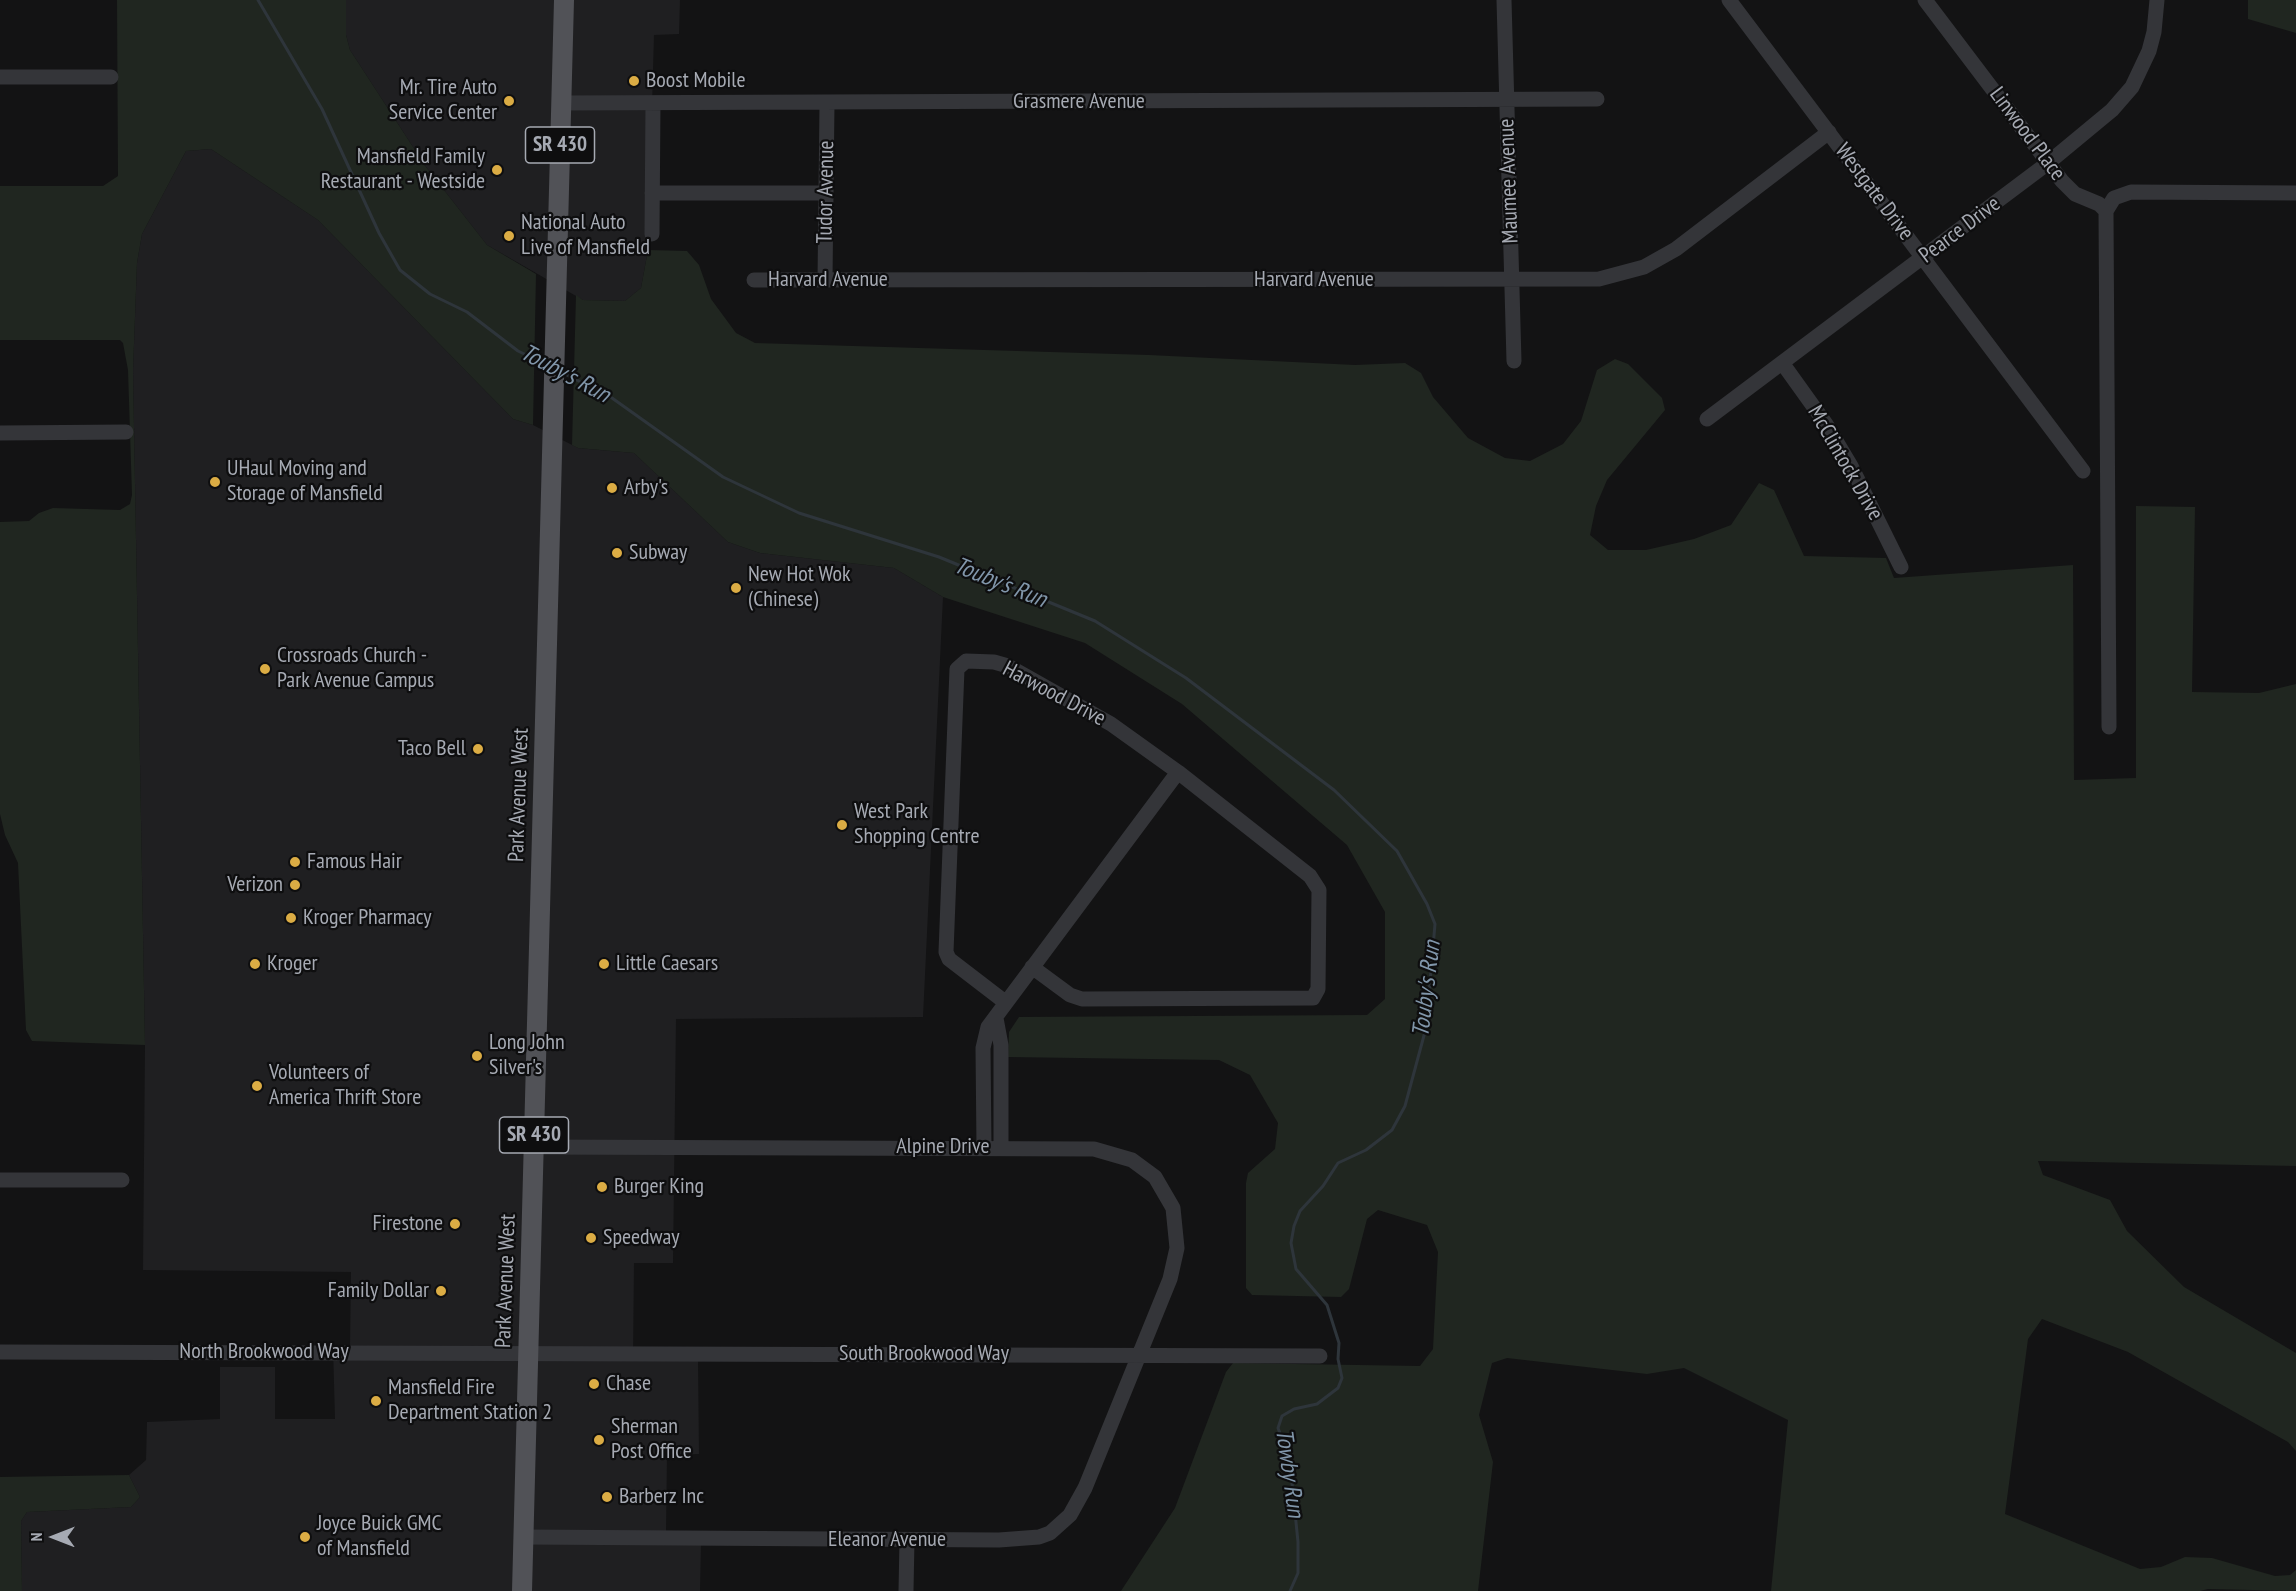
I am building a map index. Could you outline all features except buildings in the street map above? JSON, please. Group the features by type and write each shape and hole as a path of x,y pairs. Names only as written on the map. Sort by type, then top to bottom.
{"main road":[{"name":"Park Avenue West","path":"522,1591 564,0"}],"street":[{"name":"Maumee Avenue","path":"1504,0 1514,361"},
{"name":"Westgate Drive","path":"1729,0 2083,471"},
{"name":"Linwood Place","path":"1925,0 2068,188 2099,204 2106,212"},
{"name":"Pearce Drive","path":"1707,419 1923,258 2105,117 2132,87 2149,51 2154,32 2157,0"},
{"path":"0,77 111,77"},
{"name":"Grasmere Avenue","path":"561,103 827,104 1597,99"},
{"path":"652,234 653,103"},
{"name":"Tudor Avenue","path":"825,280 827,104"},
{"name":"Harvard Avenue","path":"754,280 1591,280 1614,277 1644,267 1676,249 1829,132"},
{"path":"2109,727 2106,212 2114,198 2131,192 2296,193"},
{"path":"652,193 826,193"},
{"name":"McClintock Drive","path":"1783,364 1826,424 1851,466 1900,567"},
{"path":"0,433 126,432"},
{"name":"Harwood Drive","path":"1005,1002 949,959 946,952 957,669 960,663 966,661 994,662 1008,666 1096,715 1178,772 1316,883 1319,901 1316,995 1306,1000 1082,999 1070,994 1032,967"},
{"path":"984,1148 983,1048 988,1027 1178,772"},
{"path":"996,1018 1001,1045 1001,1148"},
{"name":"Alpine Drive","path":"533,1147 1001,1148 1106,1151 1144,1167 1169,1197 1176,1221 1175,1263 1138,1355"},
{"path":"0,1180 122,1180"},
{"name":"North Brookwood Way","path":"0,1352 528,1352"},
{"name":"South Brookwood Way","path":"528,1352 1320,1356"},
{"name":"Eleanor Avenue","path":"523,1537 907,1540 1039,1537 1060,1525 1085,1488 1138,1355"},
{"path":"906,1591 907,1540"}],"shaded area":[{"path":"117,0 346,0 346,35 350,50 426,167 487,245 536,274 533,425 513,419 318,220 211,149 186,151 142,234 137,263 133,371 145,1045 32,1041 26,1030 18,863 5,835 0,814 0,522 29,521 39,513 53,508 120,510 130,504 132,495 128,370 123,343 120,340 0,340 0,186 103,186 118,176"},
{"path":"346,0 680,0 679,34 654,35 648,250 641,288 625,301 583,300 487,245 426,167 350,50 346,35"},
{"path":"2248,0 2296,0 2296,33 2248,19"},
{"path":"211,149 318,220 513,419 533,425 578,448 634,453 728,542 760,553 894,568 943,597 923,1017 676,1019 673,1263 634,1263 633,1360 698,1359 699,1454 667,1455 666,1533 701,1544 700,1591 22,1591 21,1521 27,1512 131,1507 140,1497 129,1475 146,1460 147,1422 220,1419 220,1367 275,1367 275,1419 335,1419 333,1347 350,1347 351,1272 143,1270 145,1045 133,371 137,263 142,234 186,151"},
{"path":"648,250 687,251 699,265 711,299 736,333 755,343 1149,355 1355,365 1405,363 1421,373 1433,397 1468,438 1505,458 1530,461 1563,444 1581,421 1597,370 1615,359 1628,364 1662,398 1665,410 1607,480 1596,506 1590,535 1608,550 1646,550 1694,539 1731,525 1759,483 1774,490 1804,556 1886,558 1894,578 2073,565 2074,780 2136,778 2136,506 2195,507 2192,692 2259,693 2296,684 2296,1166 2038,1161 2043,1175 2110,1200 2127,1231 2184,1287 2296,1353 2296,1451 2288,1442 2128,1352 2042,1319 2028,1339 2005,1514 2140,1569 2161,1567 2185,1557 2212,1558 2275,1576 2290,1575 2296,1570 2296,1591 2208,1589 2200,1591 1771,1591 1788,1420 1684,1368 1647,1374 1507,1358 1492,1363 1479,1415 1493,1462 1478,1591 1121,1591 1175,1508 1226,1372 1233,1363 1420,1366 1433,1349 1438,1252 1427,1225 1378,1210 1367,1219 1349,1289 1341,1297 1252,1295 1246,1288 1246,1183 1248,1173 1275,1149 1278,1123 1250,1075 1219,1060 1008,1057 1009,1032 1019,1017 1367,1015 1385,999 1385,912 1347,845 1182,704 1085,643 943,597 894,568 760,553 728,542 634,453 578,448 572,445 576,295 583,300 625,301 641,288"},
{"path":"129,1475 140,1497 131,1507 27,1512 21,1521 22,1591 0,1591 0,1477"}],"waterway":[{"name":"Touby's Run","path":"258,0 322,109 379,233 400,270 430,294 467,312 518,351 547,365"},
{"name":"Touby's Run","path":"561,372 612,398 723,477 799,513 939,557 1095,621 1186,678 1334,790 1397,851 1427,904 1435,924 1426,1028 1405,1106 1392,1130 1366,1150 1338,1163 1323,1186 1300,1211 1294,1226 1291,1243 1296,1269 1327,1305 1339,1343 1338,1359 1342,1378 1338,1388 1317,1404 1294,1409 1282,1416 1278,1428 1287,1452 1298,1542 1298,1573 1290,1591"}],"place":[{"name":"Boost Mobile","path":"634,81"},
{"name":"Mr. Tire Auto Service Center","path":"509,101"},
{"name":"Mansfield Family Restaurant - Westside","path":"497,170"},
{"name":"National Auto Live of Mansfield","path":"509,236"},
{"name":"UHaul Moving and Storage of Mansfield","path":"215,482"},
{"name":"Arby's","path":"612,488"},
{"name":"Subway","path":"617,553"},
{"name":"New Hot Wok (Chinese)","path":"736,588"},
{"name":"Crossroads Church - Park Avenue Campus","path":"265,669"},
{"name":"Taco Bell","path":"478,749"},
{"name":"West Park Shopping Centre","path":"842,825"},
{"name":"Famous Hair","path":"295,862"},
{"name":"Verizon","path":"295,885"},
{"name":"Kroger Pharmacy","path":"291,918"},
{"name":"Kroger","path":"255,964"},
{"name":"Little Caesars","path":"604,964"},
{"name":"Long John Silver's","path":"477,1056"},
{"name":"Volunteers of America Thrift Store","path":"257,1086"},
{"name":"Burger King","path":"602,1187"},
{"name":"Firestone","path":"455,1224"},
{"name":"Speedway","path":"591,1238"},
{"name":"Family Dollar","path":"441,1291"},
{"name":"Chase","path":"594,1384"},
{"name":"Mansfield Fire Department Station 2","path":"376,1401"},
{"name":"Sherman Post Office","path":"599,1440"},
{"name":"Barberz Inc","path":"607,1497"},
{"name":"Joyce Buick GMC of Mansfield","path":"305,1537"}],"water label":[{"name":"Towby Run","path":"1289,1473"}]}
